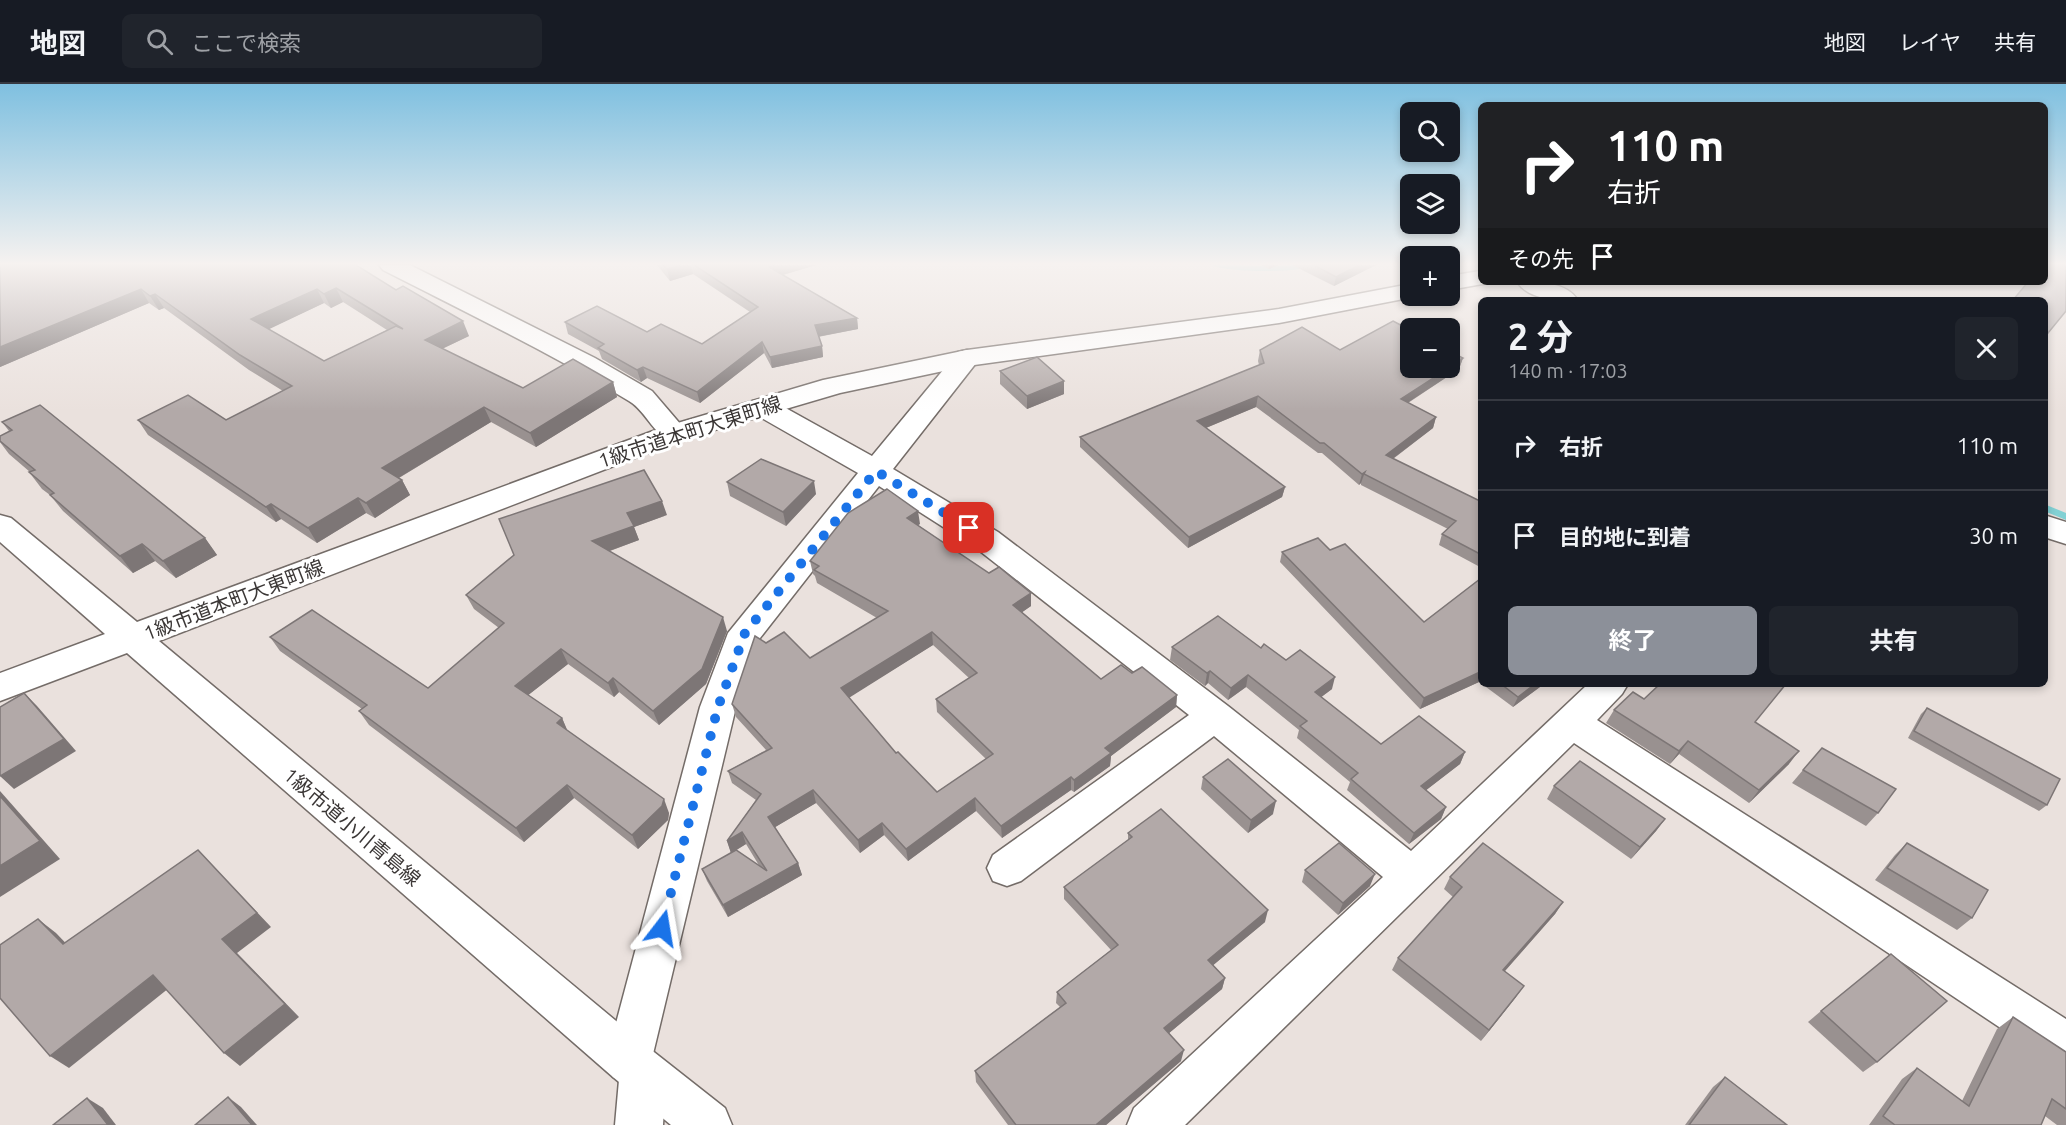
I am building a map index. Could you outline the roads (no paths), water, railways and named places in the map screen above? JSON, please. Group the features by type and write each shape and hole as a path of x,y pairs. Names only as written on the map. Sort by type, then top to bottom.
{"street":[{"path":"487,314 586,364 642,397 674,433"},
{"name":"1級市道本町大東町線","path":"0,687 674,433 763,407 912,368 967,358 1292,314"},
{"path":"639,1125 636,1067 718,707 745,633 967,358"},
{"path":"763,407 876,471 987,540 1215,716 1412,876"},
{"name":"1級市道小川青島線","path":"0,525 636,1067 708,1125"},
{"path":"2048,527 2066,534"},
{"path":"1150,1125 1607,687"},
{"path":"1007,868 1215,716"},
{"path":"1572,723 2066,1045"}],"waterway":[{"path":"2048,509 2066,517"}]}
